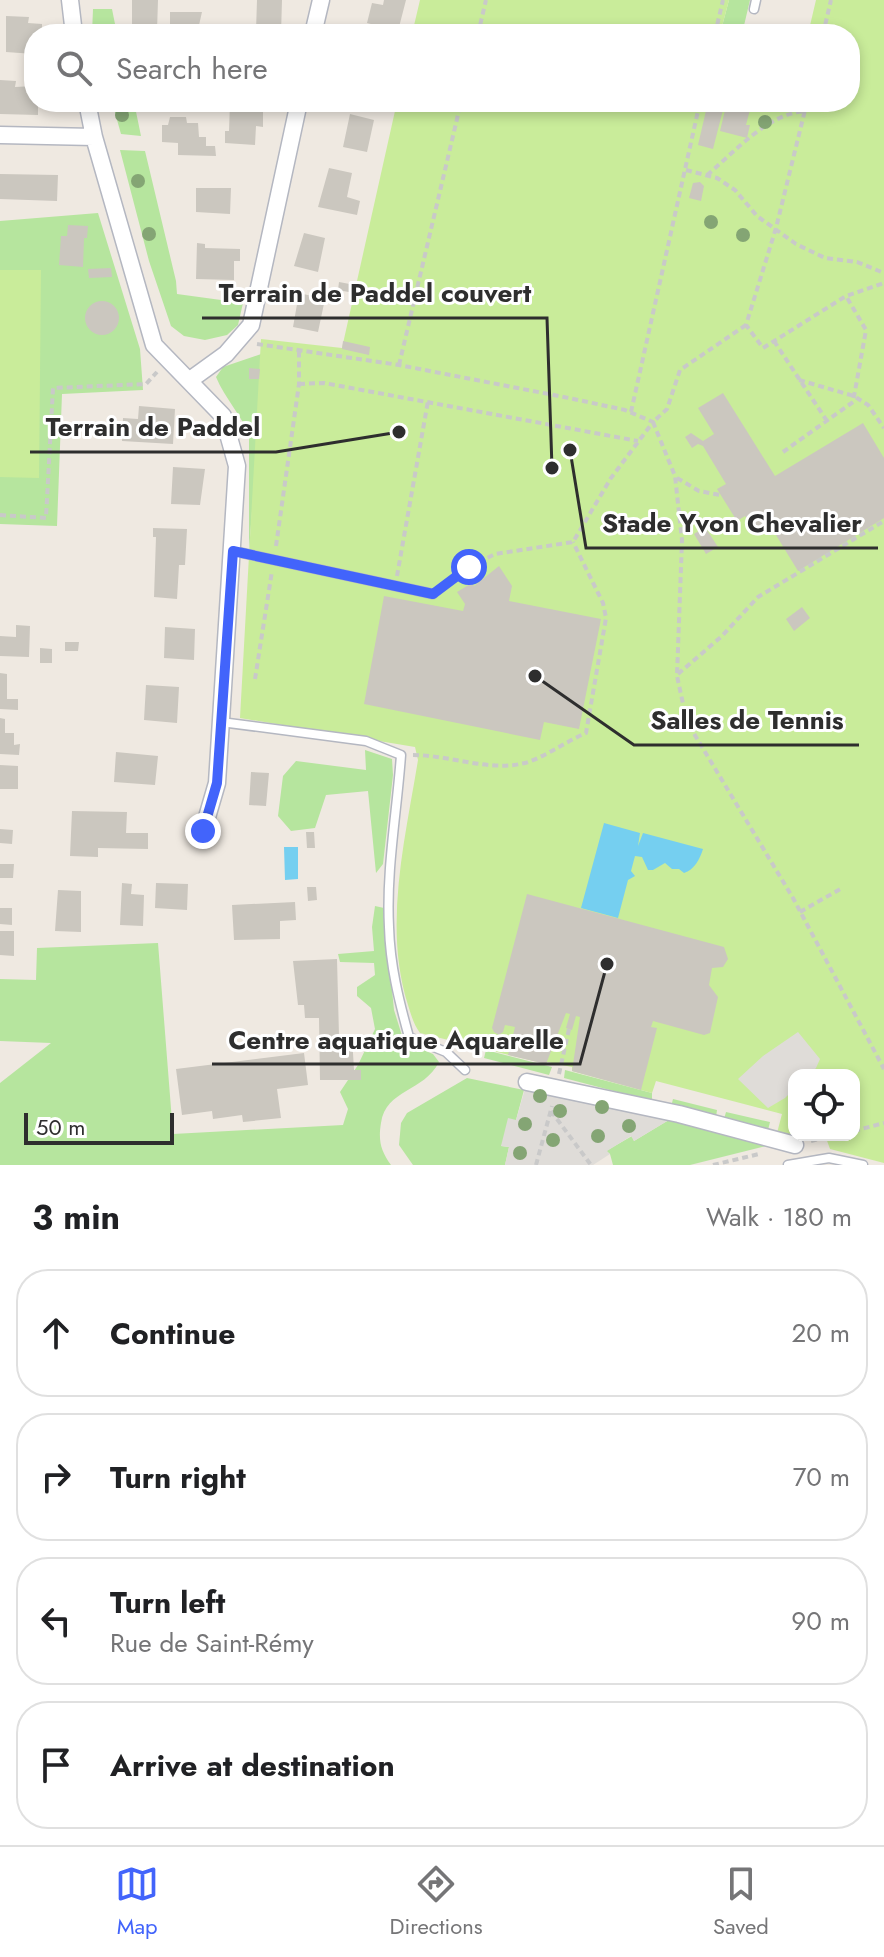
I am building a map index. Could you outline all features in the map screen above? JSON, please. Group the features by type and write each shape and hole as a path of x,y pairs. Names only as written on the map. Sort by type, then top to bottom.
{"street":[{"path":"70,0 73,24"},
{"path":"315,24 321,0"},
{"path":"89,112 154,345 223,416 237,466 217,783 203,831"},
{"path":"190,380 226,354 251,325 297,112"},
{"path":"0,135 94,137"},
{"path":"527,1082 679,1114 795,1145"}],"lane":[{"path":"233,551 433,594"},
{"path":"221,722 366,741 401,755 391,852 389,926 399,1002 409,1037 446,1052 465,1070"},
{"path":"788,1165 829,1158 863,1165"}],"path":[{"path":"480,24 486,0"},
{"path":"717,24 723,0"},
{"path":"825,24 831,0"},
{"path":"399,365 459,112"},
{"path":"631,413 698,112"},
{"path":"707,175 740,144 790,112"},
{"path":"573,542 611,478 653,422 667,409 680,370 746,325 776,228 805,112"},
{"path":"685,170 717,178 735,190 757,216 796,244 825,258 857,262 884,273"},
{"path":"746,325 763,348 846,296 884,283"},
{"path":"783,452 853,402 866,330 846,296"},
{"path":"241,337 262,346 399,365 569,398 631,413 653,422 675,476 682,540 677,676 687,722 800,912 884,1069"},
{"path":"774,341 827,421"},
{"path":"255,679 299,384 299,351"},
{"path":"0,515 46,518 53,388 146,384 169,359"},
{"path":"799,380 854,396 868,405 884,428"},
{"path":"299,384 324,383 638,441"},
{"path":"395,586 428,401"},
{"path":"675,476 687,486 720,495"},
{"path":"677,676 722,636 758,597 884,521"},
{"path":"433,594 469,567 495,554 573,542"},
{"path":"401,755 512,765 546,755 586,733 606,618 603,603 573,542"},
{"path":"800,912 842,888"},
{"path":"551,1111 591,1165"},
{"path":"860,1129 884,1123"}],"green space":[{"path":"420,0 729,0 723,24 414,24"},
{"path":"729,0 750,0 744,24 723,24"},
{"path":"816,0 884,0 884,1163 830,1149 827,1141 860,1141 860,1069 788,1069 788,1134 784,1135 777,1133 782,1114 656,1081 652,1093 572,1071 572,1067 546,1064 420,1033 408,1005 397,945 399,883 418,760 415,747 240,718 261,339 342,348 395,112 860,112 860,24 810,24"},
{"path":"93,9 112,9 115,24 92,24"},
{"path":"115,112 136,112 141,136 121,134"},
{"path":"120,150 145,151 177,294 243,303 238,325 227,335 205,340 184,336 171,326 149,261"},
{"path":"98,213 140,349 143,390 62,394 57,526 0,524 0,221"},
{"path":"0,270 41,270 39,478 0,477"},
{"path":"264,353 249,551 249,436 216,377 223,367"},
{"path":"365,750 392,759 383,864 376,873 368,791 326,795 315,828 291,831 278,816 283,776 296,761 366,770"},
{"path":"375,906 384,908 394,1010 404,1042 433,1054 439,1062 432,1072 390,1103 384,1112 380,1141 391,1165 0,1165 0,1083 51,1043 0,1041 0,979 36,980 37,948 158,943 173,1134 343,1125 348,1109 340,1092 358,1065 375,1029 371,1008 357,996 357,987 375,975 374,963 340,962 338,954 374,951 372,927"},
{"path":"486,1050 552,1067 549,1075 484,1058"},
{"path":"565,1070 652,1093 652,1101 564,1078"},
{"path":"467,1078 524,1090 516,1120 501,1146 509,1147 505,1165 413,1165 399,1145 401,1123 407,1113"},
{"path":"673,1099 717,1110 716,1117 671,1107"},
{"path":"726,1112 770,1122 768,1130 724,1119"},
{"path":"672,1118 770,1145 690,1165 613,1165 606,1151 632,1136 634,1141"}],"shaded area":[{"path":"798,1032 820,1059 815,1069 788,1069 788,1095 768,1108 738,1079 763,1056"},
{"path":"527,1082 679,1114 634,1141 631,1136 607,1151 610,1154 593,1165 505,1165 509,1147 501,1146 508,1118 516,1120"}],"water":[{"path":"604,823 640,833 638,846 643,833 703,849 696,864 684,873 665,863 648,870 642,857 635,856 631,871 635,876 628,880 618,918 581,908"},
{"path":"284,847 298,847 298,879 285,880"}],"building":[{"path":"132,0 158,0 157,24 132,24"},
{"path":"257,0 282,0 281,24 256,24"},
{"path":"384,0 406,0 400,24 367,23 372,3 383,5"},
{"path":"170,12 202,12 199,24 170,24"},
{"path":"6,16 29,17 28,23 42,24 24,24 24,53 6,52"},
{"path":"0,80 16,81 15,87 24,87 24,112 38,112 38,115 0,114"},
{"path":"230,112 263,112 263,127 256,126 255,145 225,143 225,131 229,131"},
{"path":"706,112 722,112 713,149 698,145"},
{"path":"725,112 749,112 747,138 720,131"},
{"path":"350,114 374,120 367,152 343,147"},
{"path":"170,117 186,117 187,123 198,123 199,137 206,137 206,146 215,146 216,156 178,155 178,143 162,142 162,125 168,125"},
{"path":"329,168 352,173 347,197 360,201 357,215 318,207"},
{"path":"0,174 58,175 57,201 0,199"},
{"path":"700,182 704,186 701,201 689,198 693,183"},
{"path":"196,188 231,188 230,214 196,212"},
{"path":"68,225 88,226 87,238 84,238 83,267 59,265 61,236 67,236"},
{"path":"304,233 325,238 318,272 294,266"},
{"path":"197,243 205,244 205,248 240,249 240,261 234,261 234,280 196,279"},
{"path":"111,268 112,277 89,278 88,269"},
{"path":"339,282 355,285 354,293 338,290"},
{"path":"299,293 325,299 318,332 293,327"},
{"path":"102,301 114,306 119,318 114,330 102,335 90,330 85,318 90,306"},
{"path":"343,341 370,347 369,355 342,349"},
{"path":"249,368 260,369 259,379 249,379"},
{"path":"723,393 775,476 863,423 884,458 884,518 798,571 768,522 755,530 745,516 737,521 717,489 726,484 703,446 698,444 692,448 685,437 691,433 703,441 714,434 698,408"},
{"path":"139,406 175,409 173,444 122,441 123,418 138,419"},
{"path":"173,467 205,469 200,505 171,504"},
{"path":"705,527 718,547 706,554 694,534"},
{"path":"153,528 187,529 185,565 179,565 177,599 154,597 156,537 153,537"},
{"path":"499,566 512,586 509,601 601,619 579,729 544,722 540,740 364,704 384,596 463,611 465,604 457,592 472,583 474,586"},
{"path":"802,607 810,618 794,631 786,619"},
{"path":"16,625 30,626 29,657 0,656 0,636 16,637"},
{"path":"165,627 195,629 194,660 164,658"},
{"path":"65,642 79,642 78,651 65,651"},
{"path":"40,648 52,649 52,663 40,663"},
{"path":"0,673 7,674 7,699 18,699 18,710 0,709"},
{"path":"146,685 179,687 177,723 144,720"},
{"path":"0,718 5,719 5,733 14,733 14,745 20,744 19,755 0,754"},
{"path":"116,752 158,756 155,785 114,782"},
{"path":"0,765 18,766 18,789 0,789"},
{"path":"251,772 269,773 266,806 249,805"},
{"path":"72,811 127,812 126,833 148,833 148,849 98,848 98,857 70,856"},
{"path":"0,829 13,830 12,844 0,843"},
{"path":"306,832 314,832 315,848 307,848"},
{"path":"0,864 14,864 13,878 0,878"},
{"path":"122,883 132,884 131,894 144,895 143,926 120,925"},
{"path":"156,883 188,884 187,910 155,908"},
{"path":"307,887 316,887 317,900 308,901"},
{"path":"58,890 81,891 81,932 55,931"},
{"path":"527,894 724,947 728,959 723,967 712,968 709,985 718,997 710,1033 704,1035 653,1021 651,1027 657,1028 641,1090 572,1071 580,1017 576,1016 572,1030 566,1028 570,1014 566,1013 546,1064 508,1055 515,1027 505,1025 499,1035 492,1028"},
{"path":"295,902 296,920 280,921 280,939 234,940 232,905"},
{"path":"0,908 12,908 12,925 0,924"},
{"path":"0,931 14,931 14,956 0,955"},
{"path":"337,959 339,1036 352,1036 354,1070 361,1070 361,1080 320,1080 319,1018 305,1018 304,1005 298,1005 293,961"},
{"path":"304,1053 308,1085 277,1089 281,1118 243,1122 242,1115 213,1119 212,1111 182,1115 176,1069"}],"place":[{"name":"Terrain de Paddel","path":"399,432"},
{"name":"Stade Yvon Chevalier","path":"570,450"},
{"name":"Terrain de Paddel couvert","path":"552,468"},
{"name":"Salles de Tennis","path":"535,676"},
{"name":"Centre aquatique Aquarelle","path":"607,964"}],"route":[{"path":"203,831 217,783 233,551 433,594 469,567"}]}
